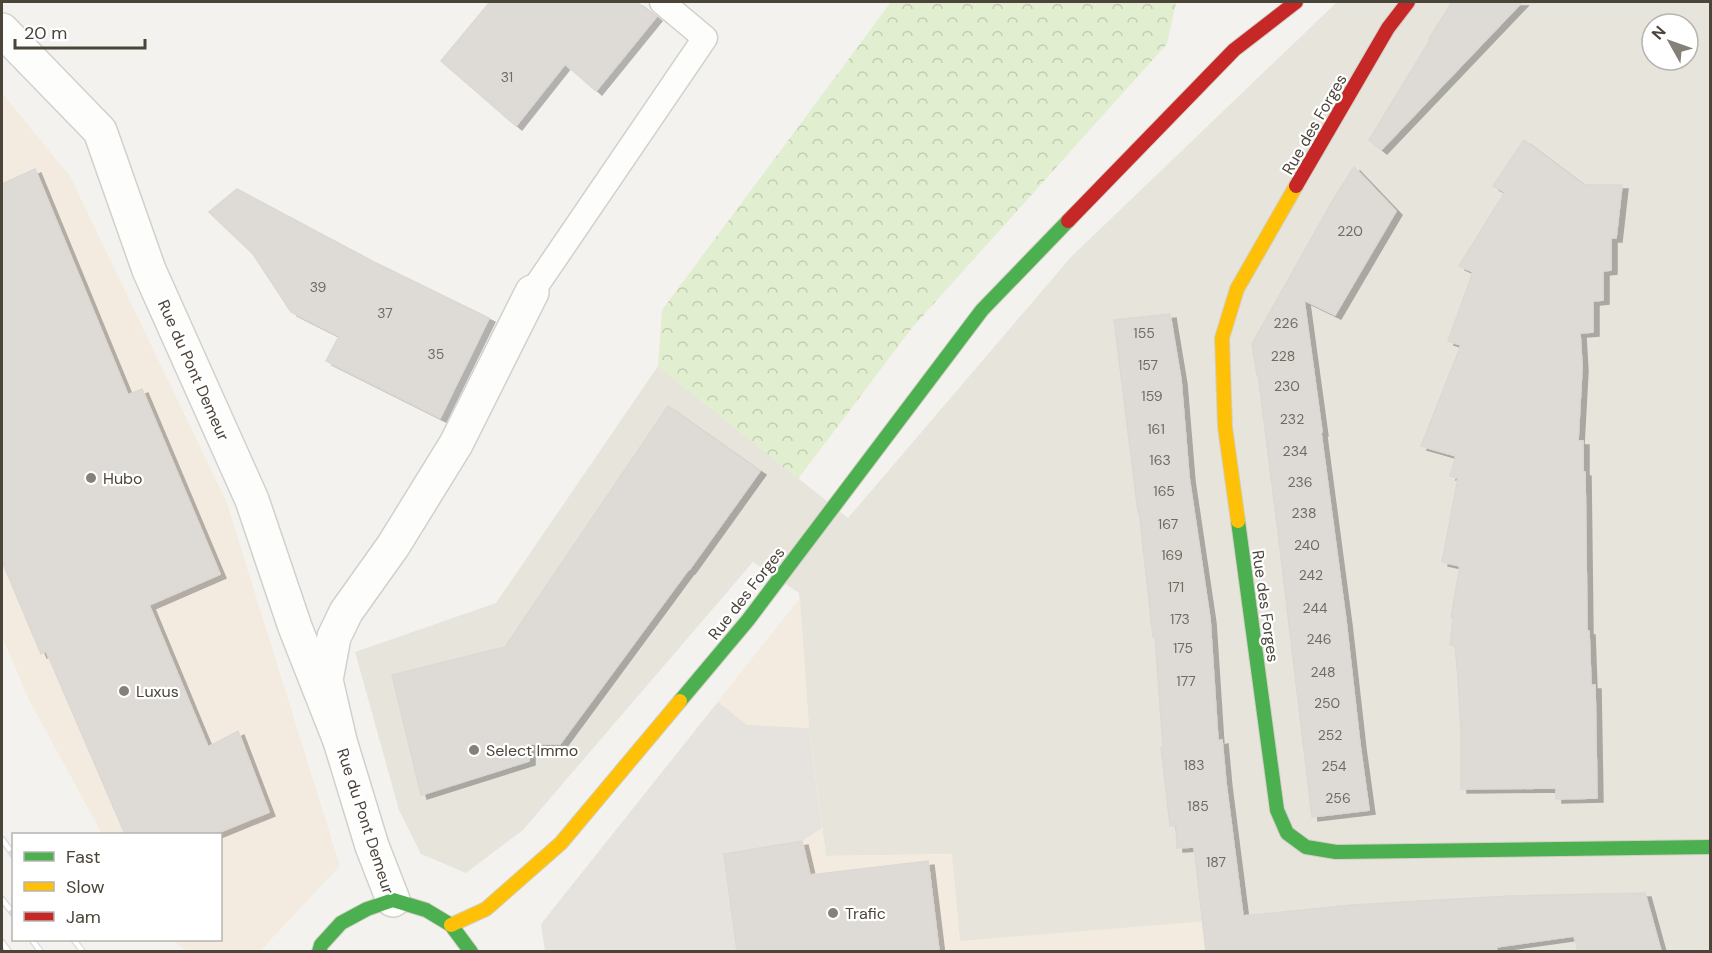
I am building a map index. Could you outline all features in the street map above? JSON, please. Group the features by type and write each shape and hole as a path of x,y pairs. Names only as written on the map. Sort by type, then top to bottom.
{"main road":[{"name":"Rue des Forges","path":"451,925 486,909 561,843 748,620 982,310 1234,50 1296,2"},
{"name":"Rue des Forges","path":"1408,2 1388,28 1237,289 1222,338 1225,427 1277,810 1287,833 1306,847 1336,852 1710,848"},
{"path":"319,951 321,945 341,923 367,909 393,900 426,909 451,925 471,951"}],"street":[{"name":"Rue du Pont Demeur","path":"2,30 100,131 149,270 252,500 296,627 340,741"},
{"name":"Rue du Pont Demeur","path":"393,900 372,846 340,741 326,680 334,637 346,612 393,546 456,444 532,292"}],"lane":[{"path":"532,292 705,38 662,2"}],"shaded area":[{"path":"1337,2 1710,2 1710,951 1248,951 960,941 951,854 826,856 809,728 799,593 753,562 523,830 466,873 421,854 399,810 355,652 496,603 658,366 848,518 1071,257"},
{"path":"2,93 70,176 227,503 340,866 260,951 187,951 174,941 222,941 222,833 101,833 28,698 2,636"},
{"path":"800,598 809,728 826,856 952,854 960,941 1244,918 1248,951 548,952 541,924"},
{"path":"718,702 747,725 809,728 822,828 802,841 725,855 737,951 545,951 541,924"}],"green space":[{"path":"891,2 1176,3 1167,44 911,329 798,479 658,366 662,310"}],"building":[{"path":"490,2 637,2 656,17 596,91 565,64 516,126 441,61"},
{"path":"1452,2 1522,2 1381,150 1369,140"},
{"path":"1524,140 1584,185 1622,185 1616,238 1611,238 1611,270 1603,271 1603,300 1593,301 1593,332 1580,333 1582,367 1578,441 1583,441 1583,472 1585,472 1587,631 1589,631 1591,685 1595,685 1597,798 1556,799 1556,788 1461,789 1458,677 1455,646 1450,645 1453,617 1451,617 1460,566 1442,562 1458,478 1450,476 1456,456 1421,446 1461,345 1448,341 1473,272 1459,266 1505,192 1493,186"},
{"path":"1354,167 1396,211 1335,315 1304,300 1369,810 1312,817 1258,374 1252,344"},
{"name":"Hubo","path":"35,169 128,395 142,389 220,574 149,605 208,747 238,731 269,812 217,833 125,833 46,651 41,654 2,561 2,184"},
{"path":"237,189 374,262 489,318 440,418 326,361 339,336 291,312 253,254 209,212"},
{"path":"1170,314 1181,380 1189,477 1210,619 1218,741 1222,740 1243,916 1352,905 1510,896 1645,893 1661,951 1578,951 1574,936 1496,947 1497,951 1206,951 1194,847 1177,848 1176,825 1170,826 1161,747 1163,746 1155,637 1153,637 1114,320"},
{"path":"668,406 760,471 560,744 529,744 529,761 421,795 392,675 505,647"},
{"name":"Trafic","path":"802,841 810,875 928,861 939,951 737,951 724,854"}],"railway":[{"path":"2,839 12,853"},
{"path":"2,899 12,912"},
{"path":"33,941 41,952"},
{"path":"75,941 83,952"},
{"path":"2,942 9,952"}],"traffic: fast":[{"path":"680,701 748,620 982,310 1068,221"},
{"path":"1238,521 1277,810 1287,833 1306,847 1336,852 1710,847"},
{"path":"319,952 321,945 341,923 367,909 393,900 426,910 451,925 471,952"}],"traffic: slow":[{"path":"1238,521 1225,427 1222,338 1237,289 1296,186"},
{"path":"451,925 486,909 561,843 680,701"}],"traffic: jam":[{"path":"1068,221 1234,50 1296,2"},
{"path":"1296,186 1388,28 1408,2"}],"place":[{"name":"Hubo","path":"91,478"},
{"name":"Luxus","path":"124,691"},
{"name":"Select Immo","path":"474,750"},
{"name":"Trafic","path":"833,913"}]}
